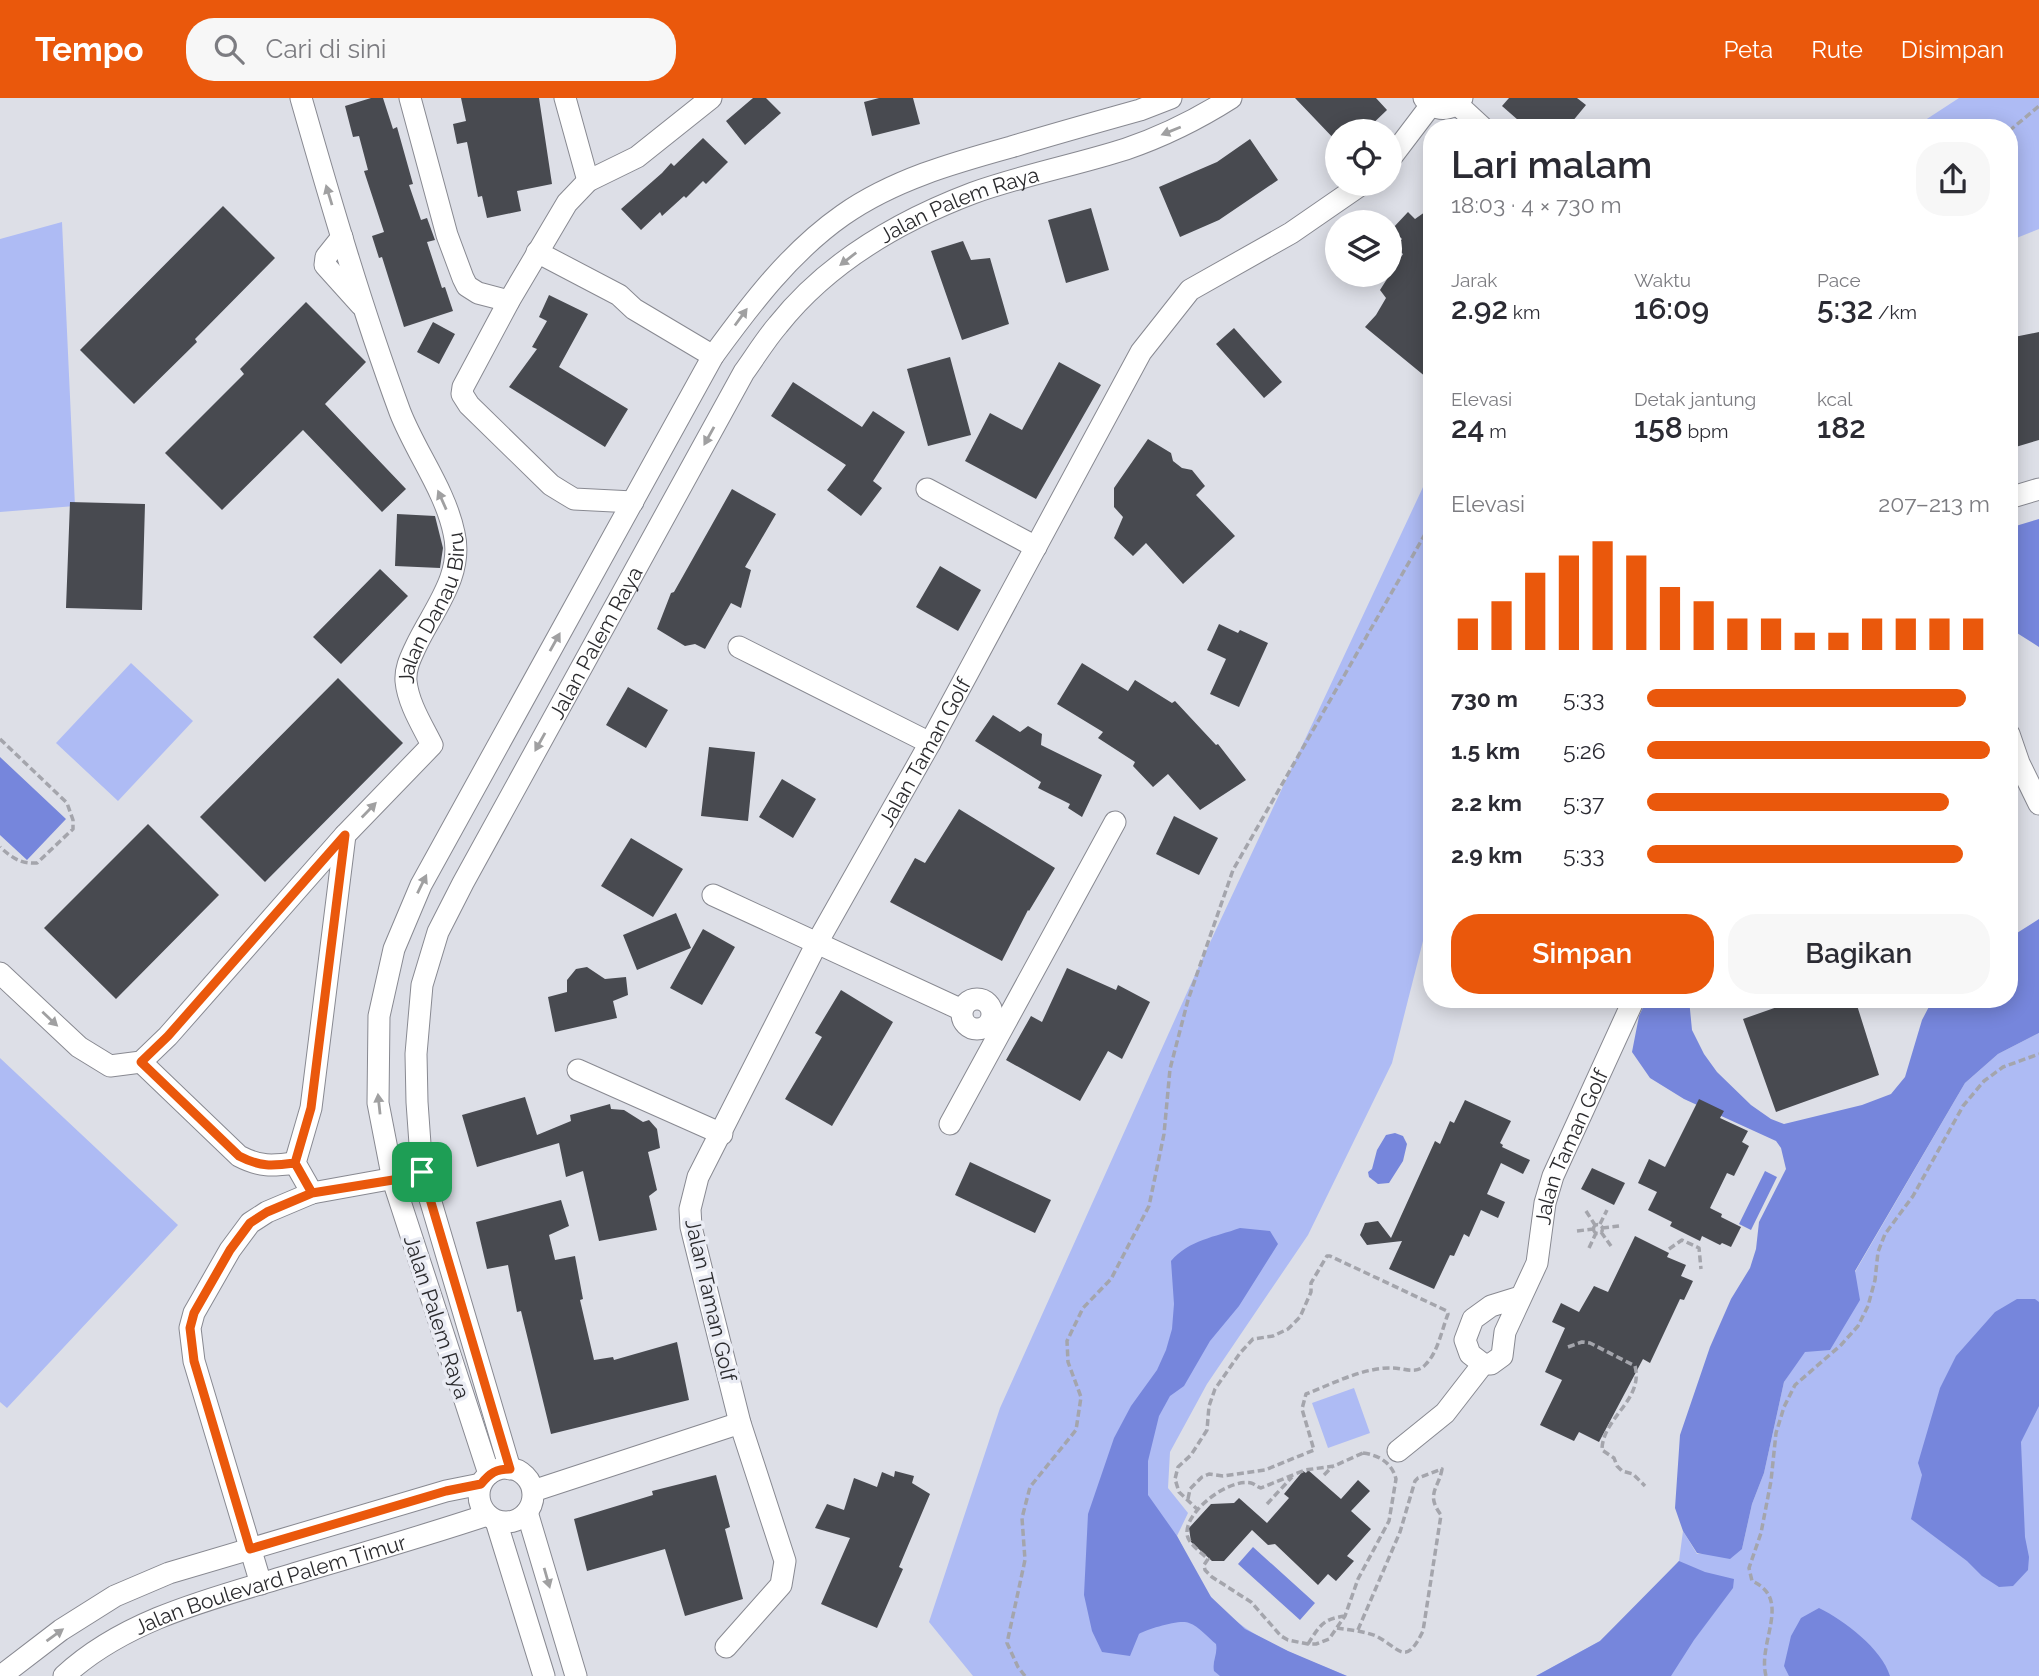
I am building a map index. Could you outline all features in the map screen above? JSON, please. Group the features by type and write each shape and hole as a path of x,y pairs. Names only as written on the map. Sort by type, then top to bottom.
{"street":[{"name":"Jalan Danau Biru","path":"141,1062 168,1036 345,835 432,745 408,693 406,679 408,664 449,587 457,552 451,521 402,415 342,237 301,98"},
{"path":"410,98 447,235 465,283 478,293 509,301"},
{"path":"565,98 588,181"},
{"path":"633,502 574,499 557,489 466,401 463,387 509,301 567,203 588,181 637,157 711,98"},
{"name":"Jalan Palem Raya","path":"485,1479 393,1180 378,1103 379,1016 394,949 421,885 716,351 756,297 797,253 844,215 891,188 944,166 1138,104 1171,98"},
{"name":"Jalan Palem Raya","path":"510,1469 422,1172 416,1054 422,985 438,932 744,372 778,324 818,283 863,246 905,222 975,192 1128,148 1189,124 1231,98"},
{"path":"1402,141 1428,102 1444,109 1460,101 1475,119"},
{"name":"Jalan Taman Golf","path":"726,1647 772,1598 781,1585 785,1572 783,1551 740,1423 691,1227 690,1209 698,1177 818,941 930,743 1141,352 1190,290 1291,233 1345,196"},
{"path":"537,252 619,295 634,309 716,351"},
{"path":"927,489 1036,547"},
{"path":"2018,495 2039,489"},
{"path":"739,647 930,743"},
{"path":"2018,760 2039,804"},
{"path":"950,1124 997,1024 1115,822"},
{"path":"312,1193 295,1163 311,1108 345,835"},
{"path":"713,895 818,941 962,1010 964,1023 975,1030 997,1024"},
{"path":"0,973 79,1047 96,1059 110,1066 141,1062 239,1156 254,1165 295,1163"},
{"name":"Jalan Taman Golf","path":"1398,1451 1444,1413 1468,1387 1483,1364 1491,1364 1502,1356 1506,1332 1537,1263 1545,1203 1553,1176 1630,1008"},
{"path":"578,1070 722,1134"},
{"path":"261,1584 194,1361 190,1328 200,1302 245,1229 267,1212 312,1193 393,1180 422,1172"},
{"path":"1483,1364 1470,1354 1465,1340 1473,1319 1491,1306 1520,1297"},
{"path":"533,1491 740,1423"},
{"path":"492,1518 507,1523 527,1513 533,1491 521,1472 499,1469 485,1479 478,1495 481,1506 492,1518 544,1676"},
{"name":"Jalan Boulevard Palem Timur","path":"1,1676 61,1630 115,1596 169,1573 485,1479"},
{"path":"527,1513 576,1676"},
{"name":"Jalan Boulevard Palem Timur","path":"64,1676 80,1661 133,1630 202,1602 492,1518"}],"path":[{"path":"2018,124 2039,106"},
{"path":"1025,1676 1007,1643 1025,1560 1021,1518 1030,1487 1076,1430 1081,1397 1068,1363 1067,1341 1083,1308 1111,1279 1149,1206 1164,1134 1170,1069 1188,1000 1233,870 1423,538"},
{"path":"0,739 67,803 73,820 72,830 37,863 24,864 0,847"},
{"path":"1766,1676 1766,1638 1773,1614 1772,1596 1762,1585 1752,1581 1749,1568 1761,1533 1771,1481 1776,1433 1784,1408 1795,1385 1858,1326 1868,1306 1875,1280 1878,1252 1885,1234 1913,1196 1963,1105 1984,1082 2003,1068 2039,1054"},
{"path":"1589,1248 1607,1210"},
{"path":"1586,1212 1611,1246"},
{"path":"1577,1231 1619,1226"},
{"path":"1669,1249 1682,1240 1699,1248 1701,1269"},
{"path":"1188,1499 1190,1489 1202,1477 1265,1470 1314,1450 1302,1409 1306,1394 1375,1370 1420,1369 1431,1357 1447,1311 1327,1256 1311,1283 1309,1299 1300,1317 1288,1329 1273,1336 1253,1339 1221,1378 1209,1406 1207,1430 1191,1455 1178,1467 1175,1479 1177,1486 1188,1499 1198,1510"},
{"path":"1568,1347 1582,1342 1590,1343 1635,1366 1637,1371 1631,1397 1615,1416 1602,1443 1602,1450 1614,1458 1616,1466 1633,1474 1645,1486"},
{"path":"1324,1475 1334,1466 1355,1455 1373,1454 1387,1462 1396,1479 1389,1521 1358,1579 1345,1616 1329,1639 1308,1644 1281,1636 1251,1602 1212,1577 1205,1570 1204,1564 1208,1559 1190,1542 1187,1534 1198,1510 1212,1495 1232,1485 1252,1483 1261,1488 1305,1470 1334,1466"},
{"path":"1430,1466 1432,1472"},
{"path":"1337,1628 1357,1632 1373,1635 1400,1652 1409,1651 1416,1645 1423,1631 1441,1515 1436,1508 1433,1489 1443,1469 1415,1481 1400,1532 1357,1632"},
{"path":"1267,1504 1293,1475"},
{"path":"1308,1644 1328,1618 1345,1616"}],"shaded area":[{"path":"1959,98 2039,98 2039,229 2018,237 2018,119 1927,119"},
{"path":"62,222 75,506 0,512 0,239"},
{"path":"1423,487 1423,941 1392,1063 1308,1235 1207,1384 1170,1452 1168,1488 1188,1513 1177,1536 1197,1576 1212,1598 1241,1625 1257,1635 1347,1676 973,1676 929,1622 1000,1408 1199,966"},
{"path":"2039,519 2039,647 2018,634 2018,525"},
{"path":"131,663 193,721 118,801 56,743"},
{"path":"0,757 66,819 27,860 0,835"},
{"path":"2039,919 2039,1033 1998,1054 1965,1083 1855,1271 1860,1300 1830,1350 1805,1352 1784,1382 1764,1473 1752,1504 1742,1549 1730,1559 1697,1553 1683,1531 1675,1508 1680,1435 1710,1347 1731,1299 1750,1268 1756,1249 1759,1222 1786,1169 1781,1148 1776,1141 1684,1099 1650,1078 1632,1052 1643,1008 1690,1008 1692,1030 1717,1072 1751,1105 1771,1119 1784,1124 1862,1105 1891,1094 1905,1077 1922,1020 1928,1008 2018,1008 2018,932"},
{"path":"2039,1033 2039,1676 1536,1676 1600,1641 1631,1612 1679,1561 1683,1531 1697,1554 1742,1549 1752,1504 1764,1473 1784,1382 1855,1272 1965,1083 1998,1054"},
{"path":"0,1058 178,1225 7,1408 0,1402"},
{"path":"1395,1133 1403,1136 1407,1144 1403,1161 1389,1183 1378,1184 1369,1177 1368,1172 1372,1169 1377,1150 1386,1135"},
{"path":"1765,1171 1777,1177 1751,1230 1739,1224"},
{"path":"1240,1228 1270,1231 1278,1244 1239,1306 1210,1341 1184,1386 1170,1396 1159,1416 1148,1461 1148,1495 1177,1536 1211,1597 1245,1629 1347,1676 1220,1676 1214,1671 1216,1644 1196,1627 1185,1622 1164,1625 1139,1634 1130,1656 1102,1652 1092,1631 1084,1595 1088,1514 1114,1438 1131,1406 1157,1370 1166,1350 1172,1329 1174,1304 1171,1261 1194,1244"},
{"path":"2017,1299 2035,1299 2039,1302 2039,1406 2021,1442 2028,1570 2013,1586 1999,1587 1911,1519 1922,1475 1918,1463 1940,1388 1956,1356 1995,1312"},
{"path":"1354,1388 1370,1433 1328,1448 1312,1403"},
{"path":"1253,1547 1315,1603 1300,1620 1238,1564"},
{"path":"1679,1561 1705,1572 1734,1579 1733,1588 1671,1676 1536,1676 1600,1641"},
{"path":"1819,1608 1861,1636 1879,1656 1890,1676 1789,1676 1784,1666 1791,1636 1801,1618"}],"building":[{"path":"371,98 383,98 393,129 397,127 413,184 409,185 421,220 427,218 435,240 427,242 442,288 445,287 453,311 404,327 382,257 379,258 372,236 384,232 364,171 368,170 359,136 353,137 345,106"},
{"path":"461,98 539,98 552,184 517,191 521,211 487,218 482,196 478,197 467,142 457,144 453,124 466,121"},
{"path":"753,98 766,98 781,113 745,145 726,121"},
{"path":"879,98 913,98 920,124 872,136 864,102"},
{"path":"1295,98 1376,98 1387,110 1378,119 1325,119 1325,129"},
{"path":"1509,98 1577,98 1586,105 1574,119 1517,119 1502,106"},
{"path":"703,138 728,162 706,184 703,181 686,198 684,196 662,216 660,212 641,230 621,209 671,163 674,166"},
{"path":"1250,139 1278,180 1219,220 1180,237 1159,187 1217,162"},
{"path":"223,206 275,258 195,339 197,342 134,404 80,350"},
{"path":"1091,208 1109,270 1066,283 1048,220"},
{"path":"1408,212 1415,219 1423,213 1423,375 1365,327 1386,298 1380,290 1382,287 1402,287 1402,218"},
{"path":"963,241 971,260 990,258 1009,324 962,340 931,251"},
{"path":"549,295 588,314 559,367 628,409 605,447 509,387 537,349 532,347 547,321 539,317"},
{"path":"306,302 366,362 325,404 406,489 382,512 303,430 222,510 165,453 244,374 240,369"},
{"path":"433,322 455,334 439,364 417,352"},
{"path":"1234,328 1282,382 1264,398 1216,344"},
{"path":"2039,332 2039,440 2018,446 2018,336"},
{"path":"950,357 971,435 928,446 907,369"},
{"path":"1059,362 1101,385 1036,499 965,461 990,413 1022,430"},
{"path":"793,382 862,427 873,411 905,432 873,481 882,488 861,516 827,490 846,465 771,416"},
{"path":"1148,439 1171,453 1173,461 1182,468 1192,470 1205,486 1196,495 1235,536 1183,584 1146,543 1133,556 1114,538 1123,517 1114,507 1114,488"},
{"path":"732,489 776,514 745,567 751,570 741,608 731,603 705,649 695,644 685,646 657,629 671,593"},
{"path":"70,502 145,504 142,610 66,608"},
{"path":"397,514 435,516 443,548 440,568 395,566"},
{"path":"940,566 981,590 958,631 916,607"},
{"path":"380,569 408,596 341,664 313,637"},
{"path":"1219,624 1268,643 1239,707 1210,694 1226,659 1207,650"},
{"path":"1082,663 1128,691 1135,680 1172,703 1175,701 1216,745 1218,744 1246,780 1200,810 1168,774 1153,787 1133,766 1135,762 1098,738 1103,732 1057,704"},
{"path":"338,678 403,743 265,882 200,817"},
{"path":"628,687 668,710 646,748 606,725"},
{"path":"993,715 1020,732 1028,726 1042,734 1041,745 1102,775 1082,817 1068,808 1070,804 1038,788 1041,782 975,741"},
{"path":"709,747 755,752 748,821 701,816"},
{"path":"782,779 816,799 793,838 759,817"},
{"path":"959,809 1055,868 1028,910 1002,961 890,902 915,858 925,863"},
{"path":"1174,816 1218,838 1199,875 1156,854"},
{"path":"148,824 219,895 116,999 44,928"},
{"path":"631,838 683,869 653,917 601,886"},
{"path":"676,913 691,948 637,970 623,935"},
{"path":"703,929 735,947 702,1005 670,988"},
{"path":"587,967 605,979 626,977 628,995 613,1001 617,1018 555,1032 548,997 567,992 567,980 576,969"},
{"path":"1067,968 1116,990 1118,985 1150,1002 1122,1059 1108,1051 1080,1101 1006,1060 1031,1016 1042,1022"},
{"path":"841,990 893,1022 832,1126 785,1099 822,1037 815,1033"},
{"path":"1774,1008 1858,1008 1879,1075 1776,1112 1743,1019"},
{"path":"525,1097 537,1135 571,1121 570,1115 610,1104 611,1109 624,1110 643,1122 649,1120 657,1129 660,1148 648,1152 657,1190 649,1196 657,1230 599,1241 583,1171 566,1177 559,1143 477,1167 462,1115"},
{"path":"1699,1099 1724,1111 1720,1118 1748,1131 1742,1142 1749,1146 1734,1176 1727,1173 1710,1208 1741,1227 1731,1247 1702,1236 1700,1241 1670,1226 1672,1222 1648,1210 1657,1192 1638,1183 1649,1159 1665,1167"},
{"path":"1465,1100 1511,1121 1500,1143 1502,1147 1530,1160 1523,1174 1501,1163 1487,1194 1505,1202 1498,1218 1481,1210 1469,1237 1464,1234 1454,1256 1450,1255 1434,1289 1389,1269 1402,1241 1367,1245 1360,1235 1365,1223 1378,1221 1391,1238 1435,1141 1440,1144 1450,1121 1454,1123"},
{"path":"970,1162 1051,1200 1035,1233 955,1195"},
{"path":"1592,1168 1625,1183 1614,1205 1581,1189"},
{"path":"561,1200 569,1226 549,1235 555,1260 575,1256 583,1299 580,1300 594,1360 613,1357 614,1360 677,1342 689,1400 551,1434 521,1311 517,1312 508,1265 487,1269 476,1222"},
{"path":"1635,1236 1669,1253 1667,1257 1686,1265 1681,1276 1693,1281 1684,1300 1680,1299 1650,1363 1643,1359 1599,1442 1579,1432 1574,1441 1540,1425 1562,1380 1545,1372 1565,1328 1552,1322 1561,1303 1579,1312 1594,1286 1608,1292"},
{"path":"1308,1470 1341,1499 1358,1480 1370,1491 1351,1511 1371,1529 1347,1556 1354,1561 1336,1581 1328,1574 1318,1585 1275,1544 1268,1545 1252,1530 1224,1561 1212,1561 1191,1542 1189,1528 1211,1504 1234,1503 1239,1498 1267,1523 1289,1498 1284,1494 1303,1471 1306,1473"},
{"path":"895,1471 914,1476 912,1483 930,1494 899,1567 903,1569 877,1628 821,1604 850,1538 815,1528 827,1504 844,1510 854,1478 877,1487 882,1472 894,1477"},
{"path":"716,1475 730,1527 725,1529 743,1599 685,1616 665,1549 587,1571 574,1519 653,1495 652,1491"}],"route":[{"path":"422,1172 393,1180 312,1193 295,1163 254,1165 239,1156 141,1062 168,1036 345,835 311,1108 295,1163 302,1176 312,1193 267,1212 250,1223 239,1235 194,1313 190,1328 194,1361 250,1549 446,1491 481,1484 489,1474 499,1469 510,1469 422,1172"}]}
